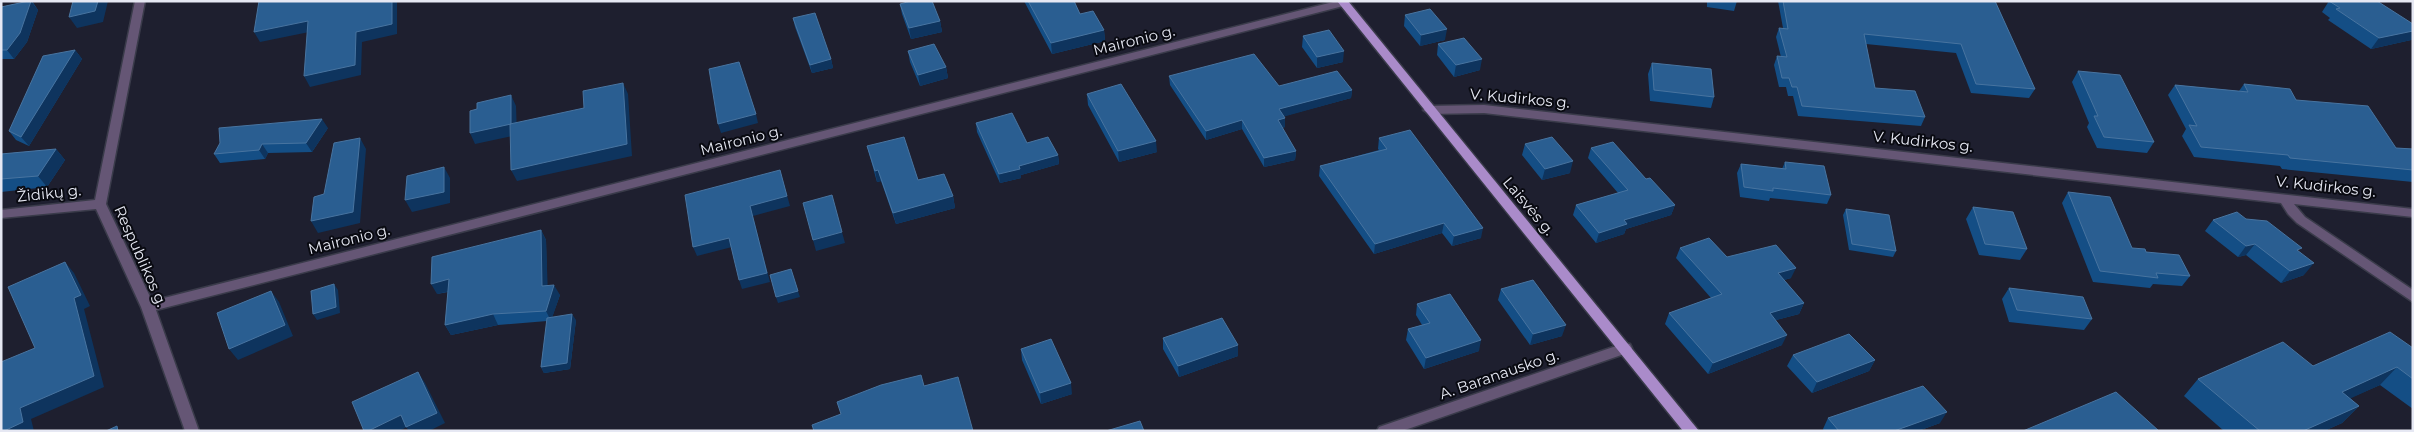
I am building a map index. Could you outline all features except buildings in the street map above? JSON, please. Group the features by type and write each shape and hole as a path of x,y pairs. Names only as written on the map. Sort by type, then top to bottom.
{"main road":[{"name":"Laisvės g.","path":"1342,2 1692,431"}],"street":[{"name":"Respublikos g.","path":"140,1 100,204 148,307 192,431"},
{"name":"Maironio g.","path":"148,307 1342,2"},
{"name":"V. Kudirkos g.","path":"1429,110 1484,108 2413,213"},
{"path":"2285,198 2301,220 2413,297"},
{"name":"Židikų g.","path":"1,214 100,204"},
{"name":"A. Baranausko g.","path":"1384,431 1625,348"}]}
